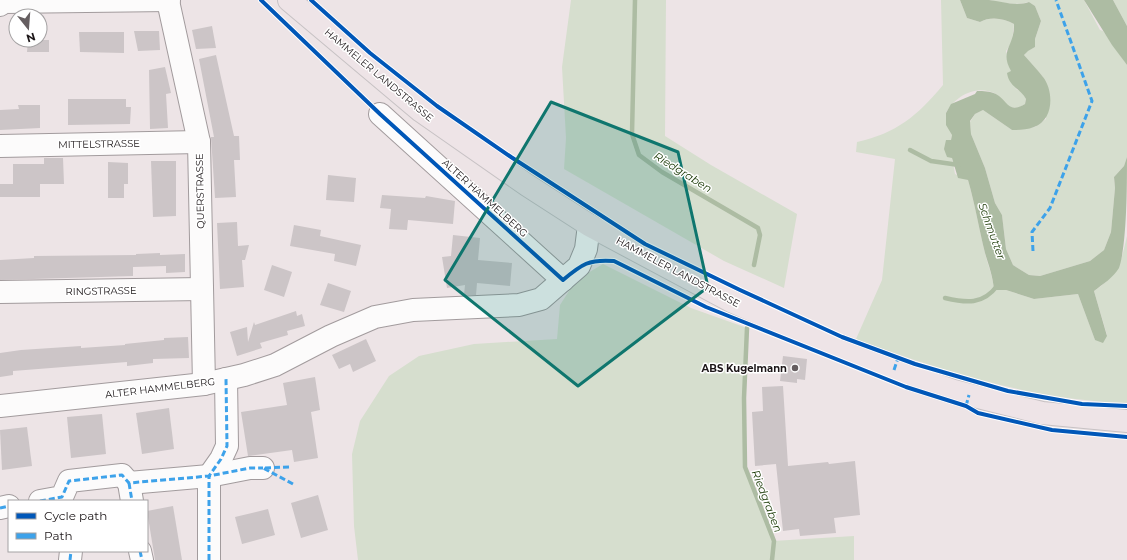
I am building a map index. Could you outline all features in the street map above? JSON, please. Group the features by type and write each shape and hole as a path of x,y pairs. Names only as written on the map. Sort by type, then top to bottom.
{"main road":[{"name":"HAMMELER LANDSTRASSE","path":"289,0 420,111 527,185 589,225 732,302 856,356 954,391 1035,411 1115,421 1127,421"}],"street":[{"path":"0,5 4,2 169,0"},
{"name":"QUERSTRASSE","path":"169,0 198,142 204,384"},
{"name":"ALTER HAMMELBERG","path":"380,114 571,273"},
{"name":"MITTELSTRASSE","path":"0,146 198,142"},
{"name":"ALTER HAMMELBERG","path":"0,406 204,384 275,365 331,336 375,317 413,310 519,305 541,299 571,273 586,249 589,225"},
{"name":"RINGSTRASSE","path":"0,292 202,290"},
{"path":"209,560 209,476 221,459 227,446 226,379"},
{"path":"51,500 62,499 69,481 122,475 130,492 250,468 263,468"}],"highlighted area":[{"path":"551,102 678,152 708,287 578,386 445,280"}],"shaded area":[{"path":"571,0 666,0 665,136 711,165 797,214 784,288 724,261 564,169 566,138 562,67"},
{"path":"941,0 960,0 967,18 980,22 997,18 1014,24 1012,42 1006,51 1016,89 1022,92 1026,99 1025,104 1012,108 996,94 981,90 967,93 955,101 946,113 952,135 951,140 946,140 947,157 952,157 955,174 968,180 985,253 993,280 994,290 1006,290 1034,299 1078,294 1095,340 1107,335 1094,291 1103,285 1118,268 1127,236 1127,403 1092,401 1057,396 989,382 955,373 856,339 882,280 895,159 856,152 857,142 884,134 905,122 924,106 943,85"},
{"path":"989,0 1084,0 1100,30 1103,31 1127,65 1127,157 1124,166 1114,177 1115,188 1111,232 1104,250 1090,261 1040,276 1029,275 1013,265 1006,249 1002,215 995,203 985,168 971,134 970,122 975,114 983,110 1012,130 1035,127 1046,119 1043,77 1024,55 1027,51 1035,47 1035,39 1041,21 1035,6 1029,2 1014,4"},
{"path":"1113,0 1127,0 1127,26"},
{"path":"603,264 691,308 747,328 744,398 745,467 773,541 854,536 854,560 358,560 354,526 352,454 360,421 389,376 419,356 474,344 557,339 560,305 576,280"}],"water":[{"path":"960,0 989,0 1014,4 1029,2 1035,6 1041,21 1035,39 1035,47 1024,55 1047,83 1050,105 1049,112 1045,118 1041,123 1034,127 1017,130 1012,130 983,110 975,114 970,121 971,134 985,168 995,203 1002,215 1006,249 1013,265 1029,275 1040,276 1090,261 1104,250 1111,232 1115,188 1114,177 1124,166 1127,157 1126,214 1122,258 1117,272 1108,281 1094,291 1107,336 1103,343 1095,340 1078,294 1034,299 1006,290 994,290 992,276 985,253 968,180 958,178 952,158 947,157 944,149 946,140 951,140 952,135 946,125 946,113 951,104 975,94 977,91 986,91 996,94 1015,108 1025,104 1026,99 1024,95 1012,84 1007,73 1011,71 1008,64 1007,53 1014,31 1014,24 997,18 980,22 967,18"},
{"path":"1084,0 1113,0 1127,26 1127,65 1112,45"}],"building":[{"path":"212,26 216,48 196,49 192,30"},
{"path":"134,31 159,31 160,50 138,51"},
{"path":"79,32 124,32 124,53 80,52"},
{"path":"49,40 49,52 27,52 27,48 48,48"},
{"path":"216,55 234,136 239,136 240,160 234,160 236,197 215,198 211,137 214,137 199,59"},
{"path":"165,67 171,93 166,94 168,128 150,129 149,70"},
{"path":"68,99 126,99 126,107 131,107 130,124 68,125"},
{"path":"18,105 40,105 40,128 0,130 0,110 19,109"},
{"path":"44,158 63,158 64,184 40,184 40,197 0,197 0,184 13,184 13,164 44,164"},
{"path":"151,161 176,161 176,216 153,217"},
{"path":"108,162 128,163 128,184 124,184 124,198 108,198"},
{"path":"328,175 356,178 354,202 326,200"},
{"path":"382,195 425,198 426,196 455,201 453,224 408,220 407,230 389,229 391,209 380,208"},
{"path":"237,222 238,246 249,245 245,260 242,260 244,287 220,289 217,223"},
{"path":"294,225 321,230 320,236 361,245 356,266 334,261 335,254 290,246"},
{"path":"453,235 480,238 478,260 512,263 510,286 477,283 476,295 464,295 465,285 447,288 442,257 451,256"},
{"path":"160,253 160,255 185,254 185,272 166,273 166,266 133,267 133,276 0,280 0,260 34,258 34,256 136,255"},
{"path":"272,265 292,272 284,297 264,290"},
{"path":"328,283 351,291 344,312 320,305"},
{"path":"296,311 297,316 302,314 305,326 287,331 288,335 260,343 262,348 237,356 230,332 247,327 248,342 254,322 255,325"},
{"path":"188,337 189,358 153,359 153,363 127,366 127,362 13,371 13,375 0,377 0,353 81,346 81,348 125,345 164,340 164,338"},
{"path":"366,339 376,361 353,372 350,364 339,369 332,355"},
{"path":"783,356 807,359 805,380 797,379 797,383 780,381"},
{"path":"315,377 320,410 311,412 318,458 294,462 292,450 248,456 241,412 287,405 283,383"},
{"path":"783,386 788,466 855,461 860,515 834,518 836,533 800,536 799,529 783,531 776,464 755,466 752,412 763,411 762,387"},
{"path":"169,408 174,449 142,454 136,413"},
{"path":"102,414 106,454 71,458 67,417"},
{"path":"27,427 32,466 2,470 0,430"},
{"path":"318,495 328,530 301,538 291,503"},
{"path":"173,506 182,560 155,560 148,511"},
{"path":"268,509 275,535 242,544 235,517"}],"waterway":[{"name":"Riedgraben","path":"635,0 632,134 639,155 662,172 758,228 760,235 754,265"},
{"name":"Schmutter","path":"910,150 931,161 959,165"},
{"name":"Schmutter","path":"945,298 960,301 974,301 986,297 997,286"},
{"name":"Riedgraben","path":"747,328 744,398 745,467 774,541 772,560"}],"marked path":[{"path":"1033,251 1032,232 1050,208 1092,101 1056,0"},
{"path":"894,370 898,358"},
{"path":"209,560 209,476 221,459 227,446 226,379"},
{"path":"966,406 969,395"},
{"path":"289,467 263,468 293,484"},
{"path":"46,500 62,497 69,481 122,475 129,483 209,476 250,468 263,468"},
{"path":"129,483 132,500"},
{"path":"0,508 8,506"},
{"path":"70,560 71,552"},
{"path":"140,552 142,560"}],"cycle path":[{"path":"261,0 380,114 563,280 575,270 586,264 598,261 614,261 706,307 906,387 966,406 978,413 1052,430 1127,437"},
{"path":"311,0 370,53 437,106 511,157 645,244 842,337 915,364 1008,391 1082,404 1127,406"}],"place":[{"name":"ABS Kugelmann","path":"795,368"}]}
